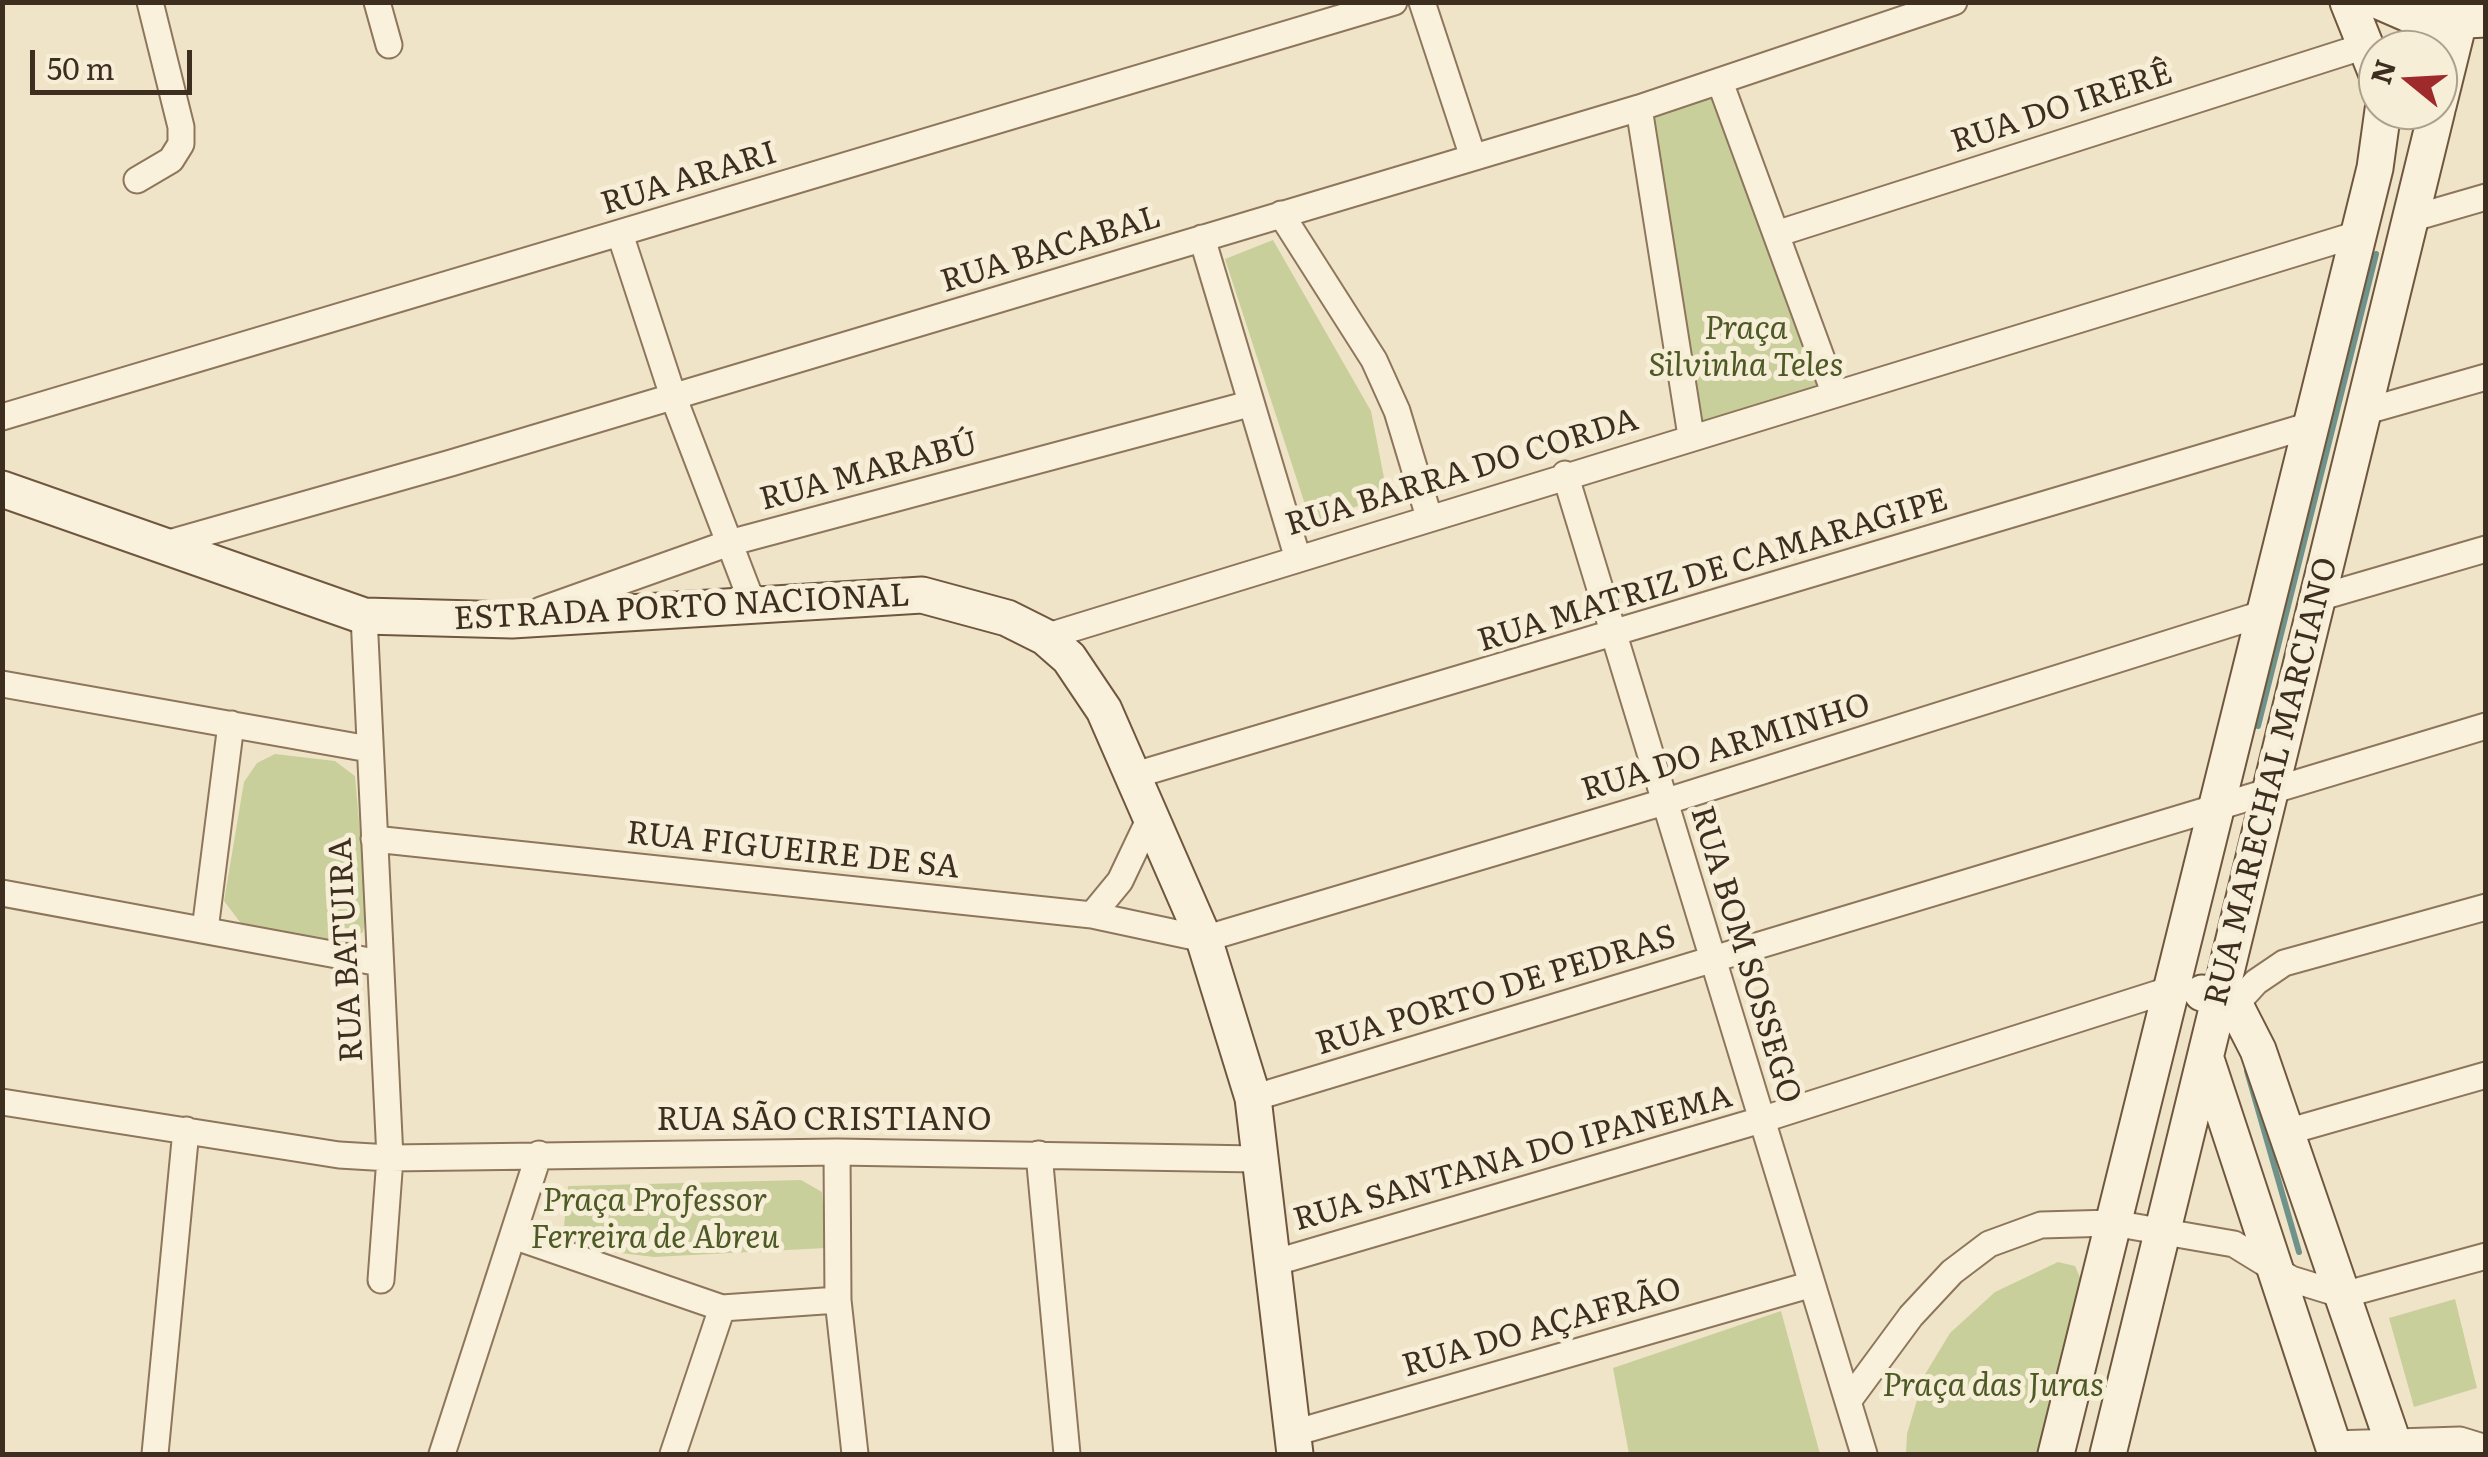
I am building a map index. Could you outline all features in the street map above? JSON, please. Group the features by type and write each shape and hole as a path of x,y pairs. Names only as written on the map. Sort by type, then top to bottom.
{"main road":[{"path":"2348,2 2360,30"},
{"path":"2382,2 2418,21 2469,15"},
{"name":"RUA MARECHAL MARCIANO","path":"2458,48 2469,15"},
{"name":"RUA MARECHAL MARCIANO","path":"2056,1454 2358,234 2379,130"},
{"name":"RUA MARECHAL MARCIANO","path":"2108,1454 2205,1058 2227,1000 2271,788 2432,130"},
{"name":"ESTRADA PORTO NACIONAL","path":"2,488 364,616 512,620 922,594 1007,618 1045,636 1069,658 1104,710 1204,938 1253,1098 1294,1444"},
{"path":"2172,989 2227,1000 2290,1131 2395,1447"},
{"path":"2158,1046 2205,1058 2335,1449"}],"street":[{"path":"137,180 172,160 181,144 181,127 150,2"},
{"path":"376,2 388,45"},
{"name":"RUA ARARI","path":"2,416 1394,2"},
{"path":"1422,2 1473,157"},
{"name":"RUA BACABAL","path":"162,545 1639,108 1954,2"},
{"name":"RUA DO IRERÊ","path":"1776,234 2358,65"},
{"path":"1720,82 1834,392"},
{"path":"1639,108 1691,436"},
{"path":"2410,220 2486,197"},
{"path":"1281,214 1374,360 1398,411 1429,517"},
{"path":"620,234 673,396 752,602"},
{"name":"RUA BARRA DO CORDA","path":"1045,636 2358,234"},
{"path":"1202,238 1298,559"},
{"path":"2363,412 2486,377"},
{"name":"RUA MARABÚ","path":"512,620 729,543 1249,404"},
{"name":"RUA MATRIZ DE CAMARAGIPE","path":"1132,776 1615,636 2311,425"},
{"name":"RUA BOM SOSSEGO","path":"1565,474 1809,1285 1864,1454"},
{"path":"2318,598 2486,549"},
{"name":"RUA DO ARMINHO","path":"1204,938 1664,802 2264,613"},
{"name":"RUA BATUIRA","path":"364,616 390,1158 382,1280"},
{"path":"2,684 370,749"},
{"path":"205,930 231,724"},
{"name":"RUA PORTO DE PEDRAS","path":"1253,1098 2486,726"},
{"path":"1092,915 1120,881 1149,820"},
{"name":"RUA FIGUEIRE DE SA","path":"374,839 1092,915 1204,938"},
{"path":"2,893 380,963"},
{"path":"2227,1000 2284,963 2486,907"},
{"name":"RUA SANTANA DO IPANEMA","path":"1273,1264 1761,1120 2172,989"},
{"path":"2290,1131 2486,1075"},
{"name":"RUA SÃO CRISTIANO","path":"2,1102 339,1155 390,1158 837,1152 1258,1159"},
{"path":"155,1454 186,1130"},
{"path":"837,1152 838,1300 855,1454"},
{"path":"442,1454 516,1237 539,1154"},
{"path":"1039,1154 1068,1454"},
{"path":"1849,1400 1936,1288 1989,1244 2056,1222 2113,1224 2234,1244 2291,1279 2342,1296 2486,1256"},
{"path":"516,1237 722,1308 838,1300"},
{"name":"RUA DO AÇAFRÃO","path":"1294,1444 1809,1285"},
{"path":"673,1454 722,1308"},
{"path":"2335,1449 2460,1440 2486,1432"},
{"path":"2460,1440 2486,1448"}],"green space":[{"name":"Praça Silvinha Teles","path":"1717,93 1819,386 1701,421 1649,115"},
{"path":"1273,240 1371,411 1387,493 1312,526 1225,259"},
{"path":"275,754 335,761 355,776 367,912 363,932 346,944 334,948 246,930 224,901 244,782 257,763"},
{"name":"Praça Professor Ferreira de Abreu","path":"801,1180 822,1192 826,1248 654,1257 562,1246 568,1186"},
{"name":"Praça das Juras","path":"2058,1262 2075,1266 2083,1284 2044,1454 1906,1454 1907,1434 1924,1376 1950,1333 1995,1292"},
{"path":"2455,1299 2477,1388 2414,1407 2389,1318"},
{"path":"1781,1311 1820,1454 1629,1454 1613,1368"}],"waterway":[{"path":"2258,726 2376,254"},
{"path":"2247,1071 2299,1252"}]}
